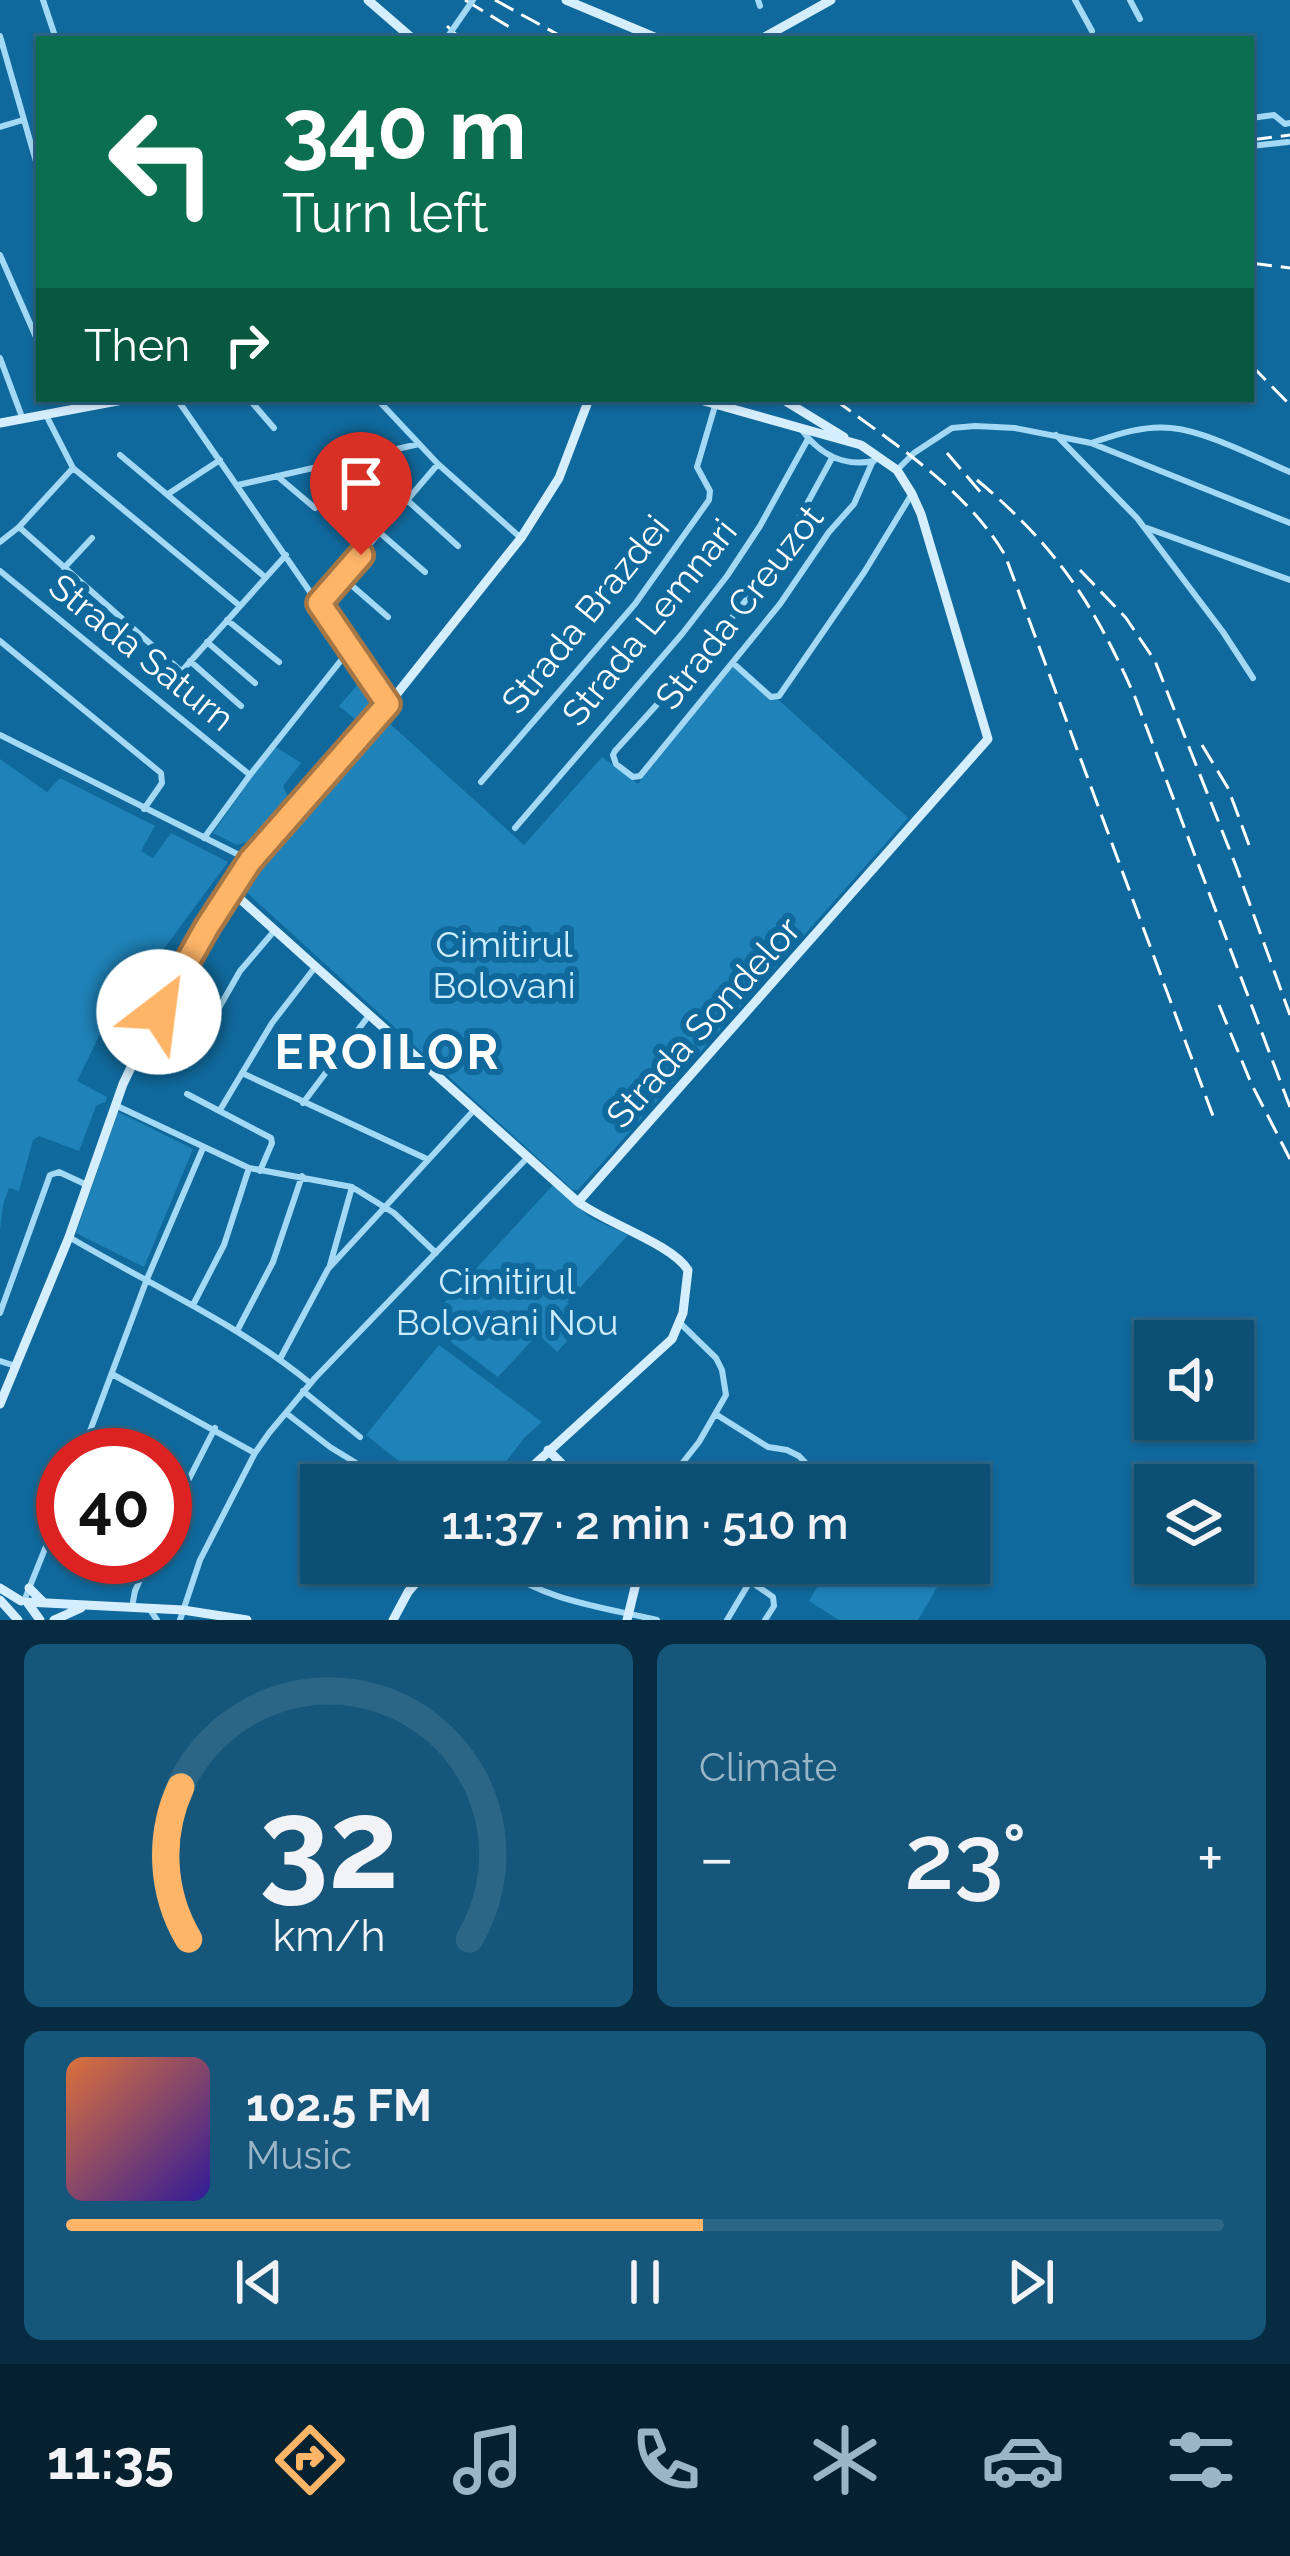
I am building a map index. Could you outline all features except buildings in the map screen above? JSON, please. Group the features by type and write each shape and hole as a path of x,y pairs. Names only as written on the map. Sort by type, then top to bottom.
{"street":[{"path":"43,0 55,36"},
{"path":"368,0 410,36"},
{"path":"448,36 472,0"},
{"path":"566,0 652,36"},
{"path":"766,36 831,0"},
{"path":"1075,0 1092,31"},
{"path":"1130,0 1140,20"},
{"path":"0,36 36,162"},
{"path":"1254,118 1274,115 1286,123 1289,142 1254,146"},
{"path":"0,128 23,120"},
{"path":"0,256 36,337"},
{"path":"0,358 22,419"},
{"path":"179,402 388,704"},
{"path":"252,402 274,428"},
{"path":"379,402 438,464 521,538"},
{"path":"0,1403 146,1034 230,890 521,538 559,478 588,402"},
{"path":"708,402 805,434 861,446"},
{"path":"770,420 782,402"},
{"path":"732,663 771,697 779,696 912,494 897,470 786,402"},
{"path":"0,423 46,415 73,404"},
{"name":"Strada Brazdei","path":"481,782 635,604 709,500 710,491 697,467 715,404"},
{"path":"46,415 74,468 240,606"},
{"path":"897,470 935,437 960,427 1054,433 1091,442 1290,523"},
{"path":"1091,442 1170,427 1290,472"},
{"path":"1054,433 1145,528 1253,678"},
{"path":"805,434 832,458 850,463 876,460"},
{"name":"Strada Lemnari","path":"515,828 727,576 770,510 805,434"},
{"path":"238,485 419,444"},
{"path":"120,455 266,578"},
{"name":"Strada Creuzot","path":"832,458 753,591 615,751 616,764 633,777 780,604 854,505 876,460"},
{"path":"167,494 220,460"},
{"path":"319,603 438,464"},
{"path":"0,542 74,468"},
{"path":"277,476 315,508"},
{"name":"Strada Sondelor","path":"578,1202 988,739 912,494"},
{"path":"407,500 458,546"},
{"path":"19,527 182,671"},
{"path":"1145,528 1290,580"},
{"path":"380,532 425,572"},
{"path":"64,568 92,538"},
{"path":"170,683 286,555"},
{"name":"Strada Saturn","path":"0,572 250,775"},
{"path":"341,577 388,617"},
{"path":"227,620 279,662"},
{"path":"0,641 161,773 162,783 144,809"},
{"path":"207,642 255,683"},
{"path":"204,838 350,650"},
{"path":"190,661 241,706"},
{"path":"0,735 250,861"},
{"path":"230,890 578,1202 683,1262 689,1278 672,1339 534,1464"},
{"path":"146,1034 182,1051 195,1050 240,971 274,929"},
{"path":"220,1110 272,1023 316,966"},
{"path":"303,1103 370,1015"},
{"path":"242,1073 427,1160"},
{"path":"187,1094 272,1138 260,1171"},
{"path":"115,1105 249,1168 352,1187 384,1206 436,1253"},
{"path":"328,1269 475,1109"},
{"path":"91,1428 202,1148"},
{"path":"182,1615 200,1560 255,1453 310,1383 528,1157"},
{"path":"193,1305 224,1245 249,1168"},
{"path":"0,1313 50,1175 59,1172 87,1185"},
{"path":"237,1330 273,1262 302,1176"},
{"path":"280,1359 328,1269 352,1187"},
{"path":"69,1237 237,1330 310,1383"},
{"path":"680,1323 716,1358 726,1395 683,1463"},
{"path":"0,1360 16,1366"},
{"path":"112,1375 255,1453"},
{"path":"304,1391 360,1437"},
{"path":"286,1412 355,1464"},
{"path":"717,1415 768,1447 788,1450 807,1464"},
{"path":"192,1472 214,1428"},
{"path":"548,1450 562,1464"},
{"path":"30,1606 29,1588 36,1571"},
{"path":"132,1607 138,1584"},
{"path":"393,1620 415,1584"},
{"path":"527,1584 628,1617 657,1620"},
{"path":"628,1617 636,1584"},
{"path":"727,1620 748,1584"},
{"path":"755,1584 774,1600 765,1620"},
{"path":"0,1588 30,1606 40,1620"},
{"path":"29,1588 30,1606"},
{"path":"0,1600 16,1618"},
{"path":"16,1618 14,1606 86,1605 247,1620"},
{"path":"54,1620 86,1605"},
{"path":"149,1608 157,1620"}],"green space":[{"name":"Cimitirul Bolovani","path":"732,666 781,702 908,818 578,1190 573,1190 242,888 258,863 388,722 524,845 602,757 638,784"},
{"path":"360,682 376,704 360,723 339,706"},
{"path":"274,746 301,763 283,786 290,801 257,839 237,845 213,833"},
{"path":"0,759 47,792 60,778 155,826 141,851 153,858 171,833 228,862 112,1019 108,1018 77,1081 107,1097 96,1106 79,1151 39,1136 33,1140 19,1191 9,1188 0,1230"},
{"path":"118,1112 193,1149 144,1267 76,1233"},
{"name":"Cimitirul Bolovani Nou","path":"554,1184 589,1217 628,1235 567,1302 586,1320 557,1352 538,1334 498,1377 426,1323"},
{"path":"439,1345 542,1422 504,1464 403,1464 366,1435"},
{"path":"819,1584 939,1584 918,1620 839,1620 809,1601"}],"railway":[{"path":"465,0 511,28"},
{"path":"495,0 561,36"},
{"path":"447,26 458,36"},
{"path":"1254,140 1290,135"},
{"path":"1254,263 1290,268"},
{"path":"1254,368 1290,405"},
{"path":"838,402 949,488 1005,555 1216,1124"},
{"path":"947,453 982,494"},
{"path":"977,480 1051,553 1088,605 1120,664 1290,1107"},
{"path":"1080,570 1126,618 1155,661 1290,1015"},
{"path":"1202,745 1228,788 1249,845"},
{"path":"1219,1005 1290,1159"}],"district":[{"name":"EROILOR","path":"388,1052"}],"route":[{"path":"159,1012 250,861 388,704 319,603 361,555"}]}
